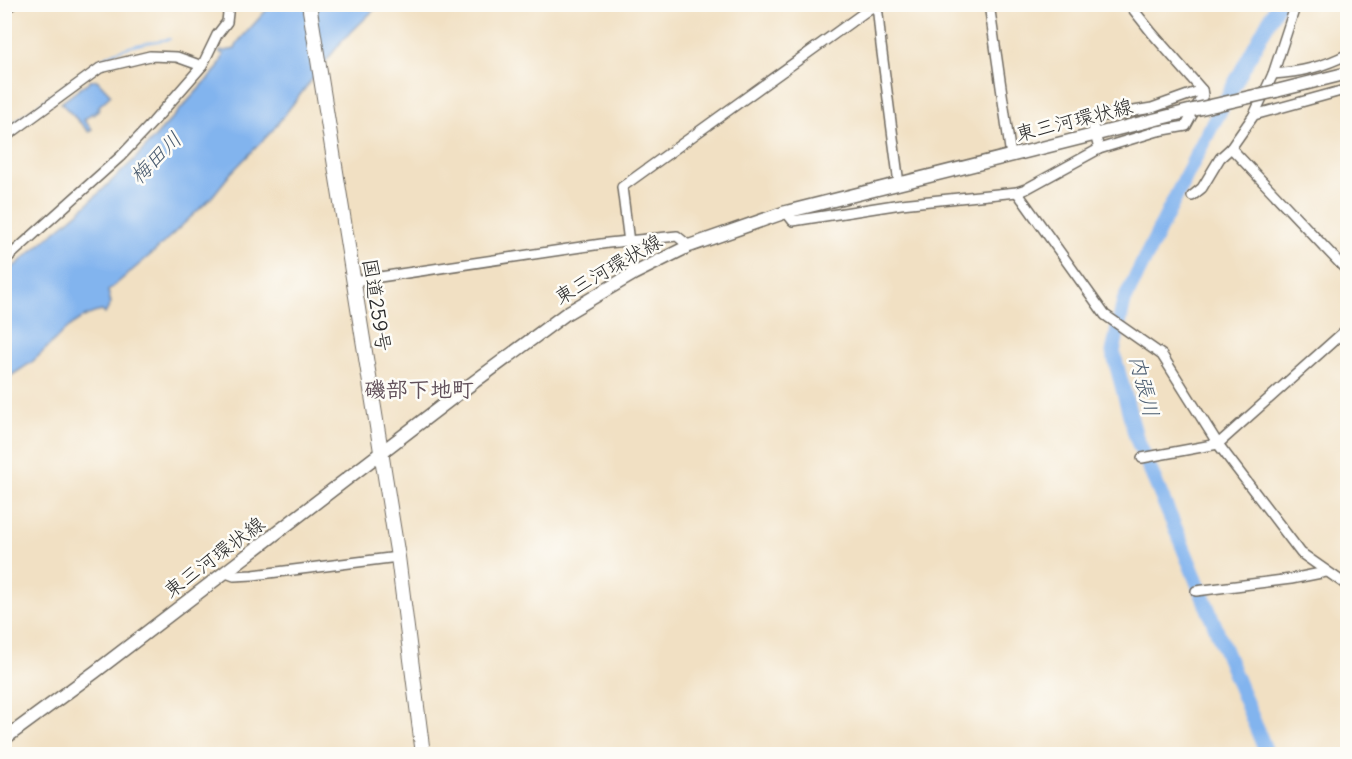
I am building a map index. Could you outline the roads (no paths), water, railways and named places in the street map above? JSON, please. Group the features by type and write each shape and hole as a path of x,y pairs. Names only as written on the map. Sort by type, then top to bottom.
{"highway":[{"name":"国道259号","path":"309,4 398,557 423,754"}],"main road":[{"name":"東三河環状線","path":"4,739 567,313 633,273 689,246 786,212 1347,73"}],"street":[{"path":"4,9 13,4"},
{"path":"4,261 122,156 202,66 217,35 227,22 229,4"},
{"path":"989,4 1011,156"},
{"path":"786,212 793,222 901,204 1017,192 1099,149 1158,131 1186,126 1203,95 1203,90 1129,4"},
{"path":"1192,196 1202,188 1220,158 1231,148 1254,115 1273,74 1296,4"},
{"path":"633,273 622,187 875,5 899,184"},
{"path":"1273,74 1300,72 1328,64 1347,54"},
{"path":"4,138 100,68 150,56 177,57 202,66"},
{"path":"1254,115 1347,89"},
{"path":"1099,149 1092,123 1098,117 1152,108 1203,90"},
{"path":"1231,148 1347,272"},
{"path":"1017,192 1109,319 1162,355 1218,444 1301,553 1347,586"},
{"path":"353,281 608,243 677,236 689,246"},
{"path":"1142,458 1218,444 1347,328"},
{"path":"226,573 234,576 253,575 398,557"},
{"path":"1196,591 1291,579 1326,572"}],"water":[{"name":"梅田川","path":"271,5 379,5 341,42 272,131 231,173 211,198 155,251 108,291 111,303 105,314 102,311 82,318 64,331 33,361 5,380 4,275 81,210 135,159 218,68 224,54 220,53 220,50 235,49 238,42"},
{"path":"97,80 111,95 98,107 100,109 97,112 95,110 94,115 92,113 84,120 92,129 89,132 61,103 90,81"}],"waterway":[{"name":"内張川","path":"1267,754 1136,437 1113,352 1124,301 1203,142 1278,4"},
{"path":"90,67 118,51 170,39"},
{"path":"4,130 90,69"}],"district":[{"name":"磯部下地町","path":"419,389"}]}
